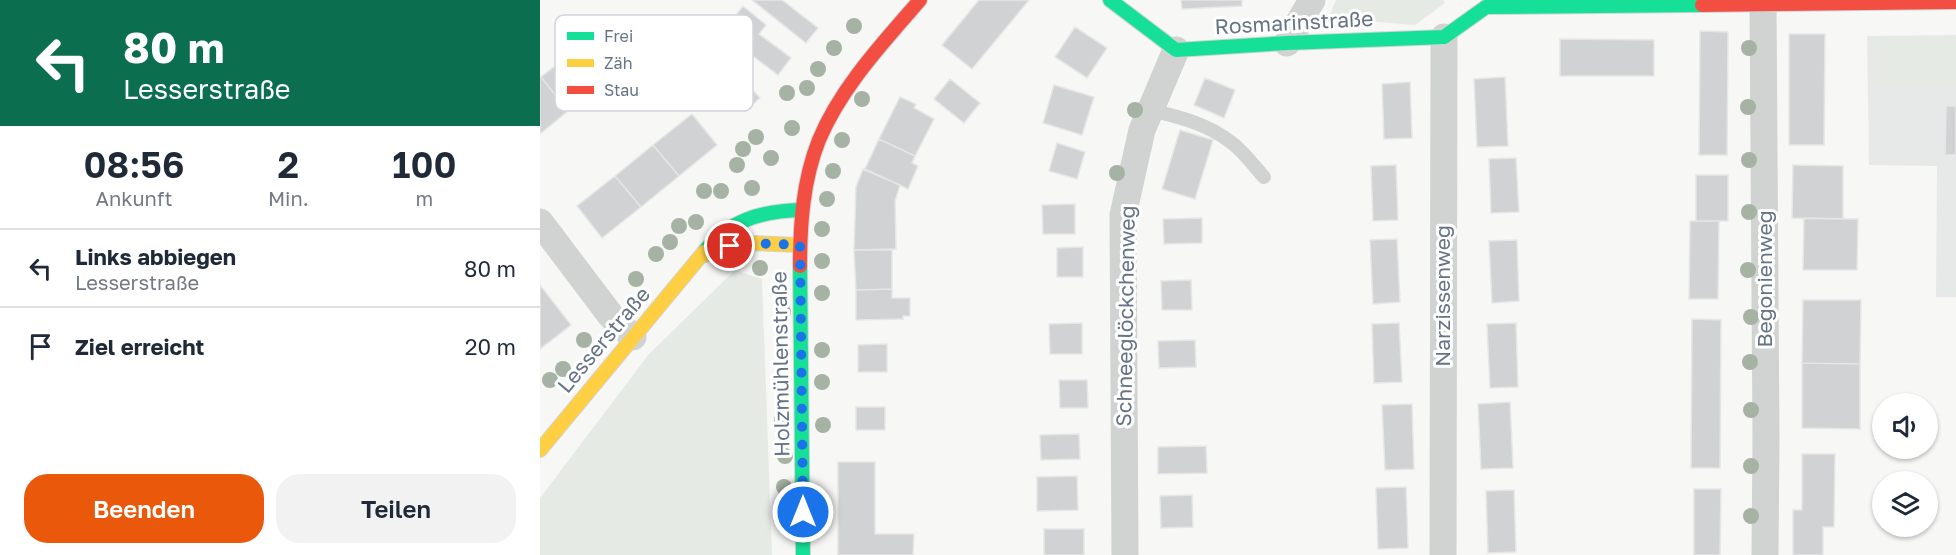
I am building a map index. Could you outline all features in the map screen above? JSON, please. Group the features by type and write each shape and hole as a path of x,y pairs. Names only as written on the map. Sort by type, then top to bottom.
{"street":[{"path":"699,257 730,246 750,243 800,245 801,210 823,131 837,105 920,0"},
{"path":"1110,0 1176,50"},
{"path":"1287,43 1312,0"},
{"path":"1444,37 1486,7 1956,2"},
{"name":"Begonienweg","path":"1764,3 1765,555"},
{"name":"Rosmarinstraße","path":"1176,50 1444,37"},
{"name":"Narzissenweg","path":"1443,555 1444,37"},
{"name":"Schneeglöckchenweg","path":"1125,555 1123,215 1142,130 1176,50"},
{"name":"Lesserstraße","path":"540,450 715,238 730,226 764,213 801,210"},
{"path":"540,222 610,316 633,337"},
{"name":"Holzmühlenstraße","path":"800,245 803,555"}],"lane":[{"path":"1150,110 1208,127 1234,144 1264,177"}],"shaded area":[{"path":"1336,0 1443,0 1445,3 1415,25 1328,18"},
{"path":"1956,35 1956,297 1936,297 1937,166 1869,165 1867,36"},
{"path":"1877,40 1956,40 1956,85 1877,85"},
{"path":"735,270 762,279 772,555 540,555 540,498 649,354"}],"building":[{"path":"752,0 782,0 818,28 806,43"},
{"path":"979,0 1029,0 972,69 942,45"},
{"path":"1181,0 1242,0 1242,6 1182,9"},
{"path":"743,6 766,25 759,34 791,58 778,75 753,56 753,15 736,15"},
{"path":"1075,27 1107,48 1087,78 1055,57"},
{"path":"1700,31 1728,32 1727,155 1699,155"},
{"path":"1789,34 1825,34 1824,145 1789,145"},
{"path":"1560,39 1654,40 1654,76 1560,76"},
{"path":"555,66 555,95 541,77"},
{"path":"1505,77 1508,146 1477,147 1474,79"},
{"path":"540,78 555,95 555,111 568,111 540,134 540,126"},
{"path":"1205,78 1235,90 1224,118 1194,105"},
{"path":"950,79 980,103 964,123 934,99"},
{"path":"1410,82 1412,138 1384,139 1382,84"},
{"path":"1054,85 1094,97 1082,135 1043,123"},
{"path":"753,91 760,98 753,104"},
{"path":"900,97 916,104 914,108 934,119 915,156 879,139"},
{"path":"1946,106 1956,106 1956,155 1945,155"},
{"path":"692,114 717,145 679,176 653,145"},
{"path":"1180,130 1213,140 1195,199 1162,189"},
{"path":"879,139 915,156 912,163 918,166 908,189 865,169"},
{"path":"1057,143 1085,152 1077,179 1049,171"},
{"path":"653,145 679,176 641,207 615,176"},
{"path":"1516,158 1519,212 1491,213 1489,159"},
{"path":"1396,165 1398,220 1373,221 1371,166"},
{"path":"1793,165 1843,166 1843,219 1792,218"},
{"path":"863,169 900,185 895,201 896,249 854,250 856,187"},
{"path":"1696,175 1728,175 1728,221 1696,221"},
{"path":"615,176 641,207 602,238 577,206"},
{"path":"1075,204 1075,234 1043,234 1042,205"},
{"path":"1202,218 1202,243 1164,244 1163,219"},
{"path":"1804,218 1858,219 1857,270 1803,270"},
{"path":"1690,221 1719,221 1718,299 1689,299"},
{"path":"1397,239 1400,302 1373,304 1370,240"},
{"path":"1517,240 1519,301 1492,303 1489,241"},
{"path":"1083,247 1083,277 1057,277 1057,248"},
{"path":"854,250 892,250 892,289 856,290"},
{"path":"1191,280 1192,310 1162,310 1161,281"},
{"path":"540,285 571,325 540,349"},
{"path":"892,289 892,298 910,298 910,316 903,316 903,319 856,320 856,290"},
{"path":"1803,300 1861,300 1860,364 1802,363"},
{"path":"1692,319 1721,320 1720,468 1691,468"},
{"path":"1082,323 1082,354 1050,354 1049,324"},
{"path":"1399,323 1402,382 1374,383 1372,324"},
{"path":"1516,323 1518,387 1490,388 1487,324"},
{"path":"1195,340 1196,367 1159,368 1158,341"},
{"path":"887,344 887,372 858,372 858,345"},
{"path":"1802,363 1860,364 1860,429 1802,428"},
{"path":"1059,380 1087,380 1088,408 1060,408"},
{"path":"1510,402 1513,468 1481,469 1478,404"},
{"path":"1412,404 1414,469 1385,470 1382,405"},
{"path":"856,407 885,407 885,430 856,430"},
{"path":"1079,434 1080,459 1041,460 1040,435"},
{"path":"1206,446 1207,473 1158,474 1158,447"},
{"path":"1802,454 1835,454 1834,527 1823,527 1823,555 1793,555 1793,510 1802,510"},
{"path":"838,462 875,462 875,534 914,534 913,555 838,555"},
{"path":"1077,476 1078,510 1037,511 1037,477"},
{"path":"1406,487 1408,548 1378,549 1376,488"},
{"path":"1694,489 1721,489 1720,555 1694,555"},
{"path":"1514,490 1516,552 1488,553 1486,491"},
{"path":"1192,495 1193,527 1161,528 1160,496"},
{"path":"1044,529 1084,529 1084,555 1044,555"}],"traffic: fast":[{"path":"1110,0 1176,50 1444,37 1486,7 1702,5"},
{"path":"704,252 724,232 747,219 773,212 801,210"},
{"path":"800,266 803,555"}],"traffic: slow":[{"path":"705,255 730,246 750,243 800,245"},
{"path":"540,450 704,252"}],"traffic: jam":[{"path":"800,266 804,202 809,171 819,140 851,84 920,0"},
{"path":"1702,5 1956,2"}],"route":[{"path":"730,246 750,243 800,245 803,512"}]}
